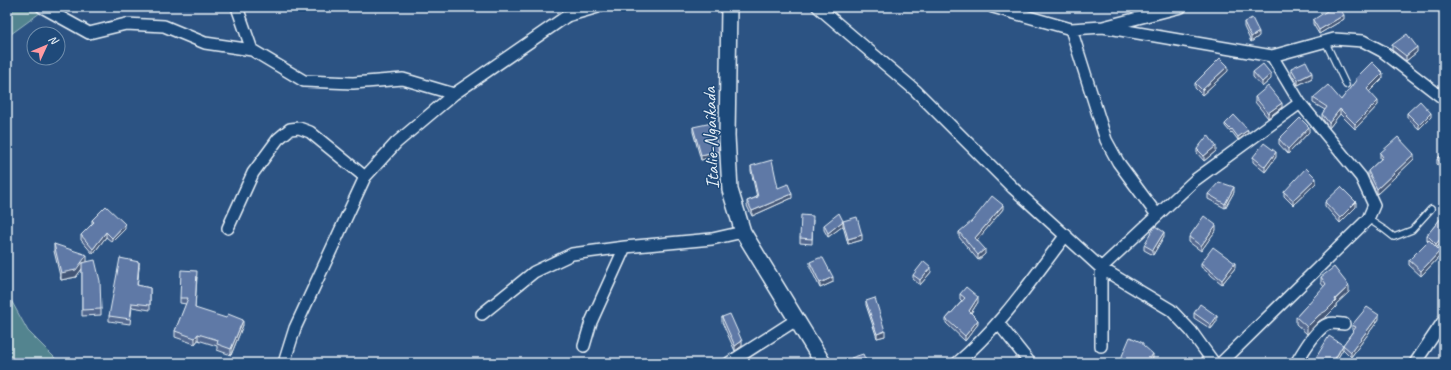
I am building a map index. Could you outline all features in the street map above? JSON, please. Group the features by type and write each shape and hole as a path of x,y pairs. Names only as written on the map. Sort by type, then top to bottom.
{"street":[{"path":"42,7 88,33 126,24 164,26 205,42 252,50 304,81 353,82 403,79 454,94"},
{"path":"237,7 252,50"},
{"path":"284,363 295,328 365,177 396,143 454,94 567,16 598,7"},
{"name":"Italie-Ngaîkada","path":"729,7 726,136 730,190 742,232 823,363"},
{"path":"818,7 915,90 1013,188 1101,268 1171,310 1191,331 1214,363"},
{"path":"993,7 1016,10 1071,28 1103,27 1272,56 1334,39 1363,41 1382,51 1444,99"},
{"path":"1103,27 1181,7"},
{"path":"1071,28 1106,140 1118,162 1157,215"},
{"path":"1221,363 1368,219 1374,205 1361,177 1300,103 1272,56"},
{"path":"1101,346 1101,268 1195,180 1300,103"},
{"path":"228,228 253,172 278,139 290,129 299,128 310,132 365,177"},
{"path":"482,314 534,272 572,254 625,247 712,239 742,232"},
{"path":"957,363 968,354 998,323 1066,235"},
{"path":"584,346 591,322 625,247"},
{"path":"729,363 796,320"},
{"path":"1415,363 1444,320"},
{"path":"998,323 1030,363"},
{"path":"1296,363 1321,328 1329,324 1344,324"}],"lane":[{"path":"1325,42 1346,85"},
{"path":"1368,219 1394,237 1412,230 1431,209"}],"green space":[{"path":"7,7 48,7 7,37"},
{"path":"7,293 28,331 60,363 7,363"}],"building":[{"path":"1333,7 1339,7 1344,15 1319,30 1313,20"},
{"path":"1252,18 1259,32 1251,37 1244,22"},
{"path":"1407,34 1417,47 1406,56 1392,45"},
{"path":"1220,58 1228,66 1202,90 1195,83"},
{"path":"1306,61 1312,73 1298,80 1291,68"},
{"path":"1372,62 1383,73 1367,89 1378,101 1355,124 1340,109 1329,123 1322,114 1327,107 1313,98 1328,85 1341,100 1357,79 1356,78"},
{"path":"1263,64 1271,74 1262,82 1253,72"},
{"path":"1268,86 1282,103 1268,113 1255,97"},
{"path":"1420,101 1431,113 1419,125 1407,113"},
{"path":"1234,115 1248,130 1238,137 1232,129 1231,130 1225,124"},
{"path":"1300,118 1309,127 1288,149 1279,139"},
{"path":"712,123 719,151 701,155 693,127"},
{"path":"1208,135 1216,146 1204,156 1197,149"},
{"path":"1398,137 1414,154 1377,189 1368,171 1383,157 1380,153"},
{"path":"1264,143 1276,152 1265,167 1253,157"},
{"path":"1444,152 1444,166 1437,159"},
{"path":"772,160 778,188 788,184 792,194 752,211 747,201 758,197 751,166"},
{"path":"1306,168 1316,178 1293,200 1284,192"},
{"path":"1219,182 1234,187 1225,204 1208,194"},
{"path":"1341,187 1356,202 1340,218 1325,202"},
{"path":"992,196 1003,205 975,238 985,249 978,255 959,232 972,221"},
{"path":"106,206 125,224 112,238 106,232 93,249 81,235 94,222 92,220"},
{"path":"839,213 843,221 828,233 824,225"},
{"path":"801,215 813,216 812,239 800,238"},
{"path":"1204,216 1216,225 1201,246 1189,237"},
{"path":"857,217 862,235 848,239 843,221"},
{"path":"1442,217 1444,218 1444,235 1436,244 1427,235"},
{"path":"1155,226 1164,232 1153,250 1144,245"},
{"path":"1429,240 1440,251 1421,271 1409,260"},
{"path":"54,244 87,255 76,270 61,273"},
{"path":"1213,247 1235,263 1222,280 1201,263"},
{"path":"120,258 139,262 137,285 150,288 150,305 132,303 130,319 109,316"},
{"path":"823,258 833,277 820,283 810,262"},
{"path":"95,260 100,281 101,309 82,310 82,263"},
{"path":"924,261 931,267 920,280 913,275"},
{"path":"1334,267 1349,286 1335,299 1336,301 1326,311 1319,315 1307,327 1296,317 1326,284 1321,277"},
{"path":"181,270 197,271 195,308 226,318 228,314 243,320 231,349 217,344 218,340 198,334 195,338 175,331 188,298 180,298"},
{"path":"1444,271 1444,281 1440,276"},
{"path":"966,287 978,297 969,311 978,320 965,336 946,319 965,298 960,294"},
{"path":"875,298 885,331 877,334 866,301"},
{"path":"1200,304 1217,316 1211,325 1194,313"},
{"path":"1367,307 1379,315 1351,352 1343,345 1356,327 1352,325"},
{"path":"730,314 742,341 735,346 722,317"},
{"path":"1329,336 1343,345 1333,362 1334,363 1310,363 1312,360 1314,361"},
{"path":"1130,337 1143,343 1143,345 1153,354 1148,361 1151,363 1119,363"},
{"path":"863,354 867,363 853,363 851,358"}]}
